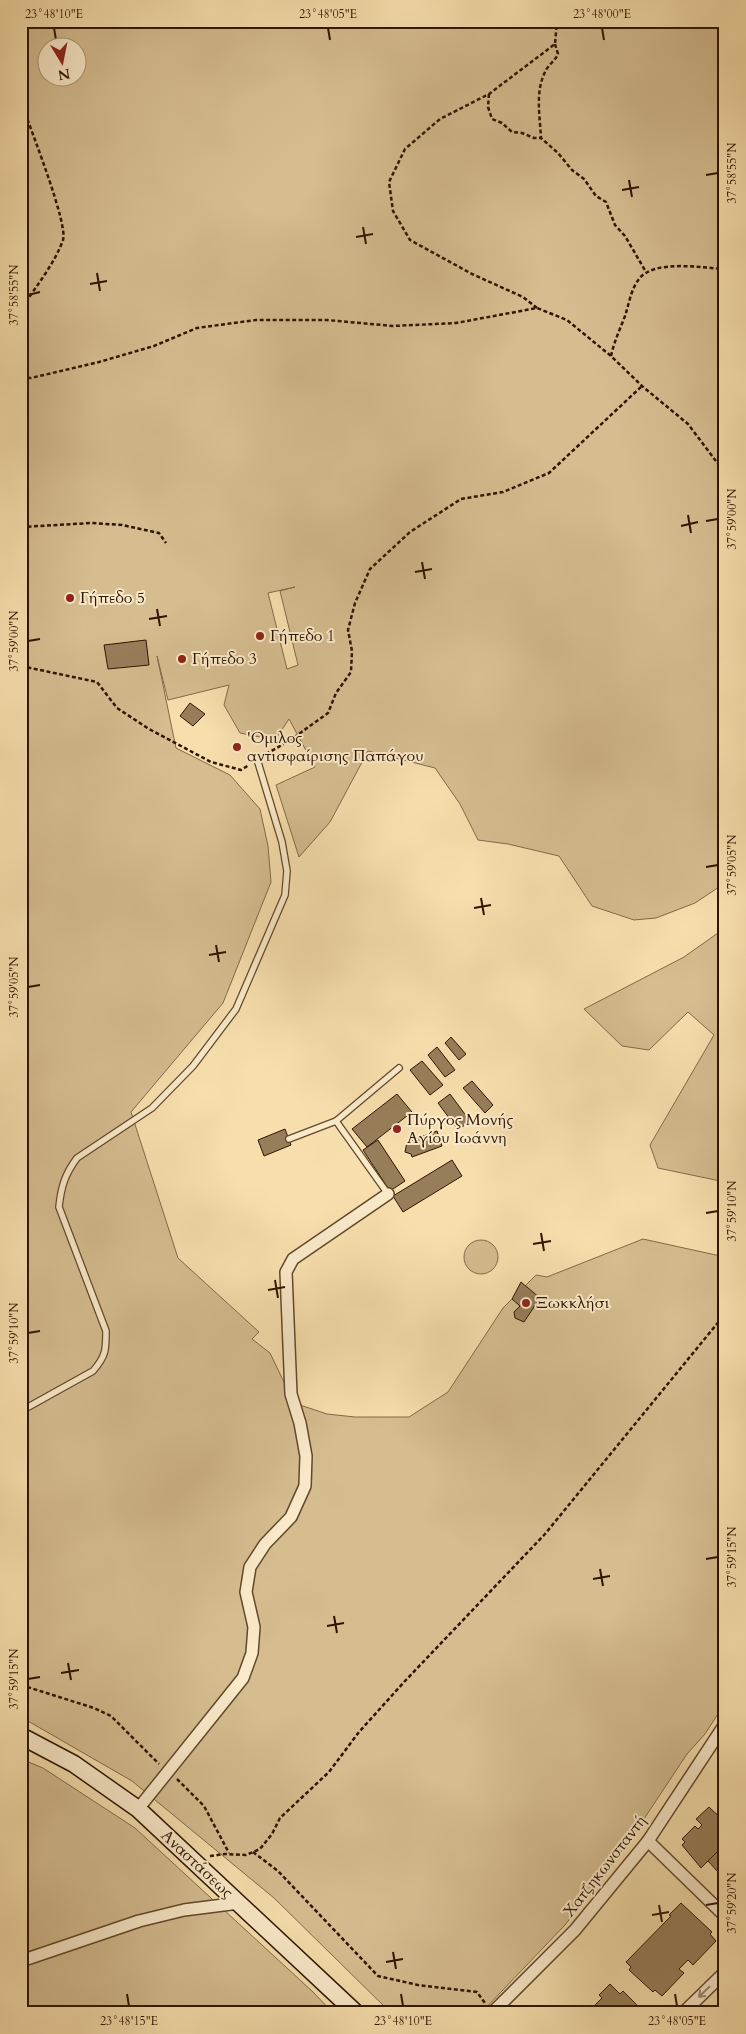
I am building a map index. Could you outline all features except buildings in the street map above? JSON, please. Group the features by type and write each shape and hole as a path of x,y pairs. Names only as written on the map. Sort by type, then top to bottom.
{"street":[{"path":"138,1809 243,1678 252,1653 254,1628 246,1592 250,1567 265,1544 291,1517 305,1486 306,1456 300,1423 291,1394 286,1272 293,1258 388,1194"},
{"name":"Χατζηκωνσταντή","path":"489,2009 575,1930 648,1841 725,1724"},
{"name":"Αναστάσεως","path":"21,1736 74,1764 138,1809 356,2013"},
{"path":"648,1841 725,1916"},
{"path":"21,1961 139,1921 184,1910 239,1902"},
{"path":"683,2013 725,1972"}],"lane":[{"path":"21,1411 93,1371 101,1362 106,1351 106,1331 59,1207 61,1187 68,1170 77,1158 152,1108 193,1066 236,1009 285,895 287,871 282,842 257,759"},
{"path":"288,1138 336,1121 399,1068"},
{"path":"336,1121 388,1194"}],"path":[{"path":"541,138 538,106 542,80 548,67 558,54 555,44 556,21"},
{"path":"555,44 489,94 440,119 405,149 389,182 393,211 410,240 472,274 523,297 537,308 567,320 688,424 725,473"},
{"path":"489,94 488,107 492,119 512,132 522,132 534,138 541,138 558,153 572,170 584,179 596,196 606,202 615,225 625,236 646,272"},
{"path":"21,108 27,118 62,220 64,238 48,270 21,309"},
{"path":"611,356 615,338 625,317 631,295 638,280 646,272 659,268 683,266 725,269"},
{"path":"21,376 31,378 99,362 154,346 197,328 256,320 327,320 393,326 456,323 537,308"},
{"path":"21,666 97,682 117,708 150,729 211,762 241,770 289,741 328,713 336,693 351,672 352,651 348,630 355,603 370,569 410,532 461,499 503,492 549,473 642,386"},
{"path":"21,528 92,523 122,525 159,533 166,543"},
{"path":"197,1864 210,1856 230,1854 246,1856 260,1849 272,1834 280,1818 329,1772 359,1732 405,1681 545,1534 725,1314"},
{"path":"21,1685 94,1708 111,1716 168,1772 194,1794 204,1806 230,1854"},
{"path":"253,1852 278,1871 378,1976 418,1985 477,1992 489,2009"}],"shaded area":[{"path":"21,21 725,21 725,883 695,903 656,918 634,920 592,906 559,856 508,844 478,840 460,804 435,768 368,751 330,822 299,857 276,785 315,767 289,719 275,740 240,733 224,705 229,685 168,700 157,656 176,748 230,775 260,809 268,846 271,882 223,1003 131,1112 178,1258 259,1332 252,1339 270,1353 294,1403 327,1414 355,1417 409,1417 448,1392 503,1308 536,1275 547,1277 643,1239 725,1257 725,1703 705,1734 687,1754 628,1843 565,1925 481,2013 391,2013 274,1898 132,1781 21,1717","holes":["295,587 280,591 298,665 287,669 268,593"]},
{"path":"725,928 725,1182 658,1168 650,1145 714,1035 688,1012 649,1050 622,1046 584,1009 684,957"},
{"path":"481,1240 493,1245 498,1257 493,1269 481,1274 469,1269 464,1257 469,1245"},
{"path":"21,1759 43,1768 135,1828 313,1992 333,2013 21,2013"}],"place":[{"name":"Γήπεδο 5","path":"70,598"},
{"name":"Γήπεδο 1","path":"260,636"},
{"name":"Γήπεδο 3","path":"182,659"},
{"name":"'Ομιλος αντισφαίρισης Παπάγου","path":"237,747"},
{"name":"Πύργος Μονής Αγίου Ιωάννη","path":"397,1129"},
{"name":"Ξωκκλήσι","path":"526,1303"}]}
